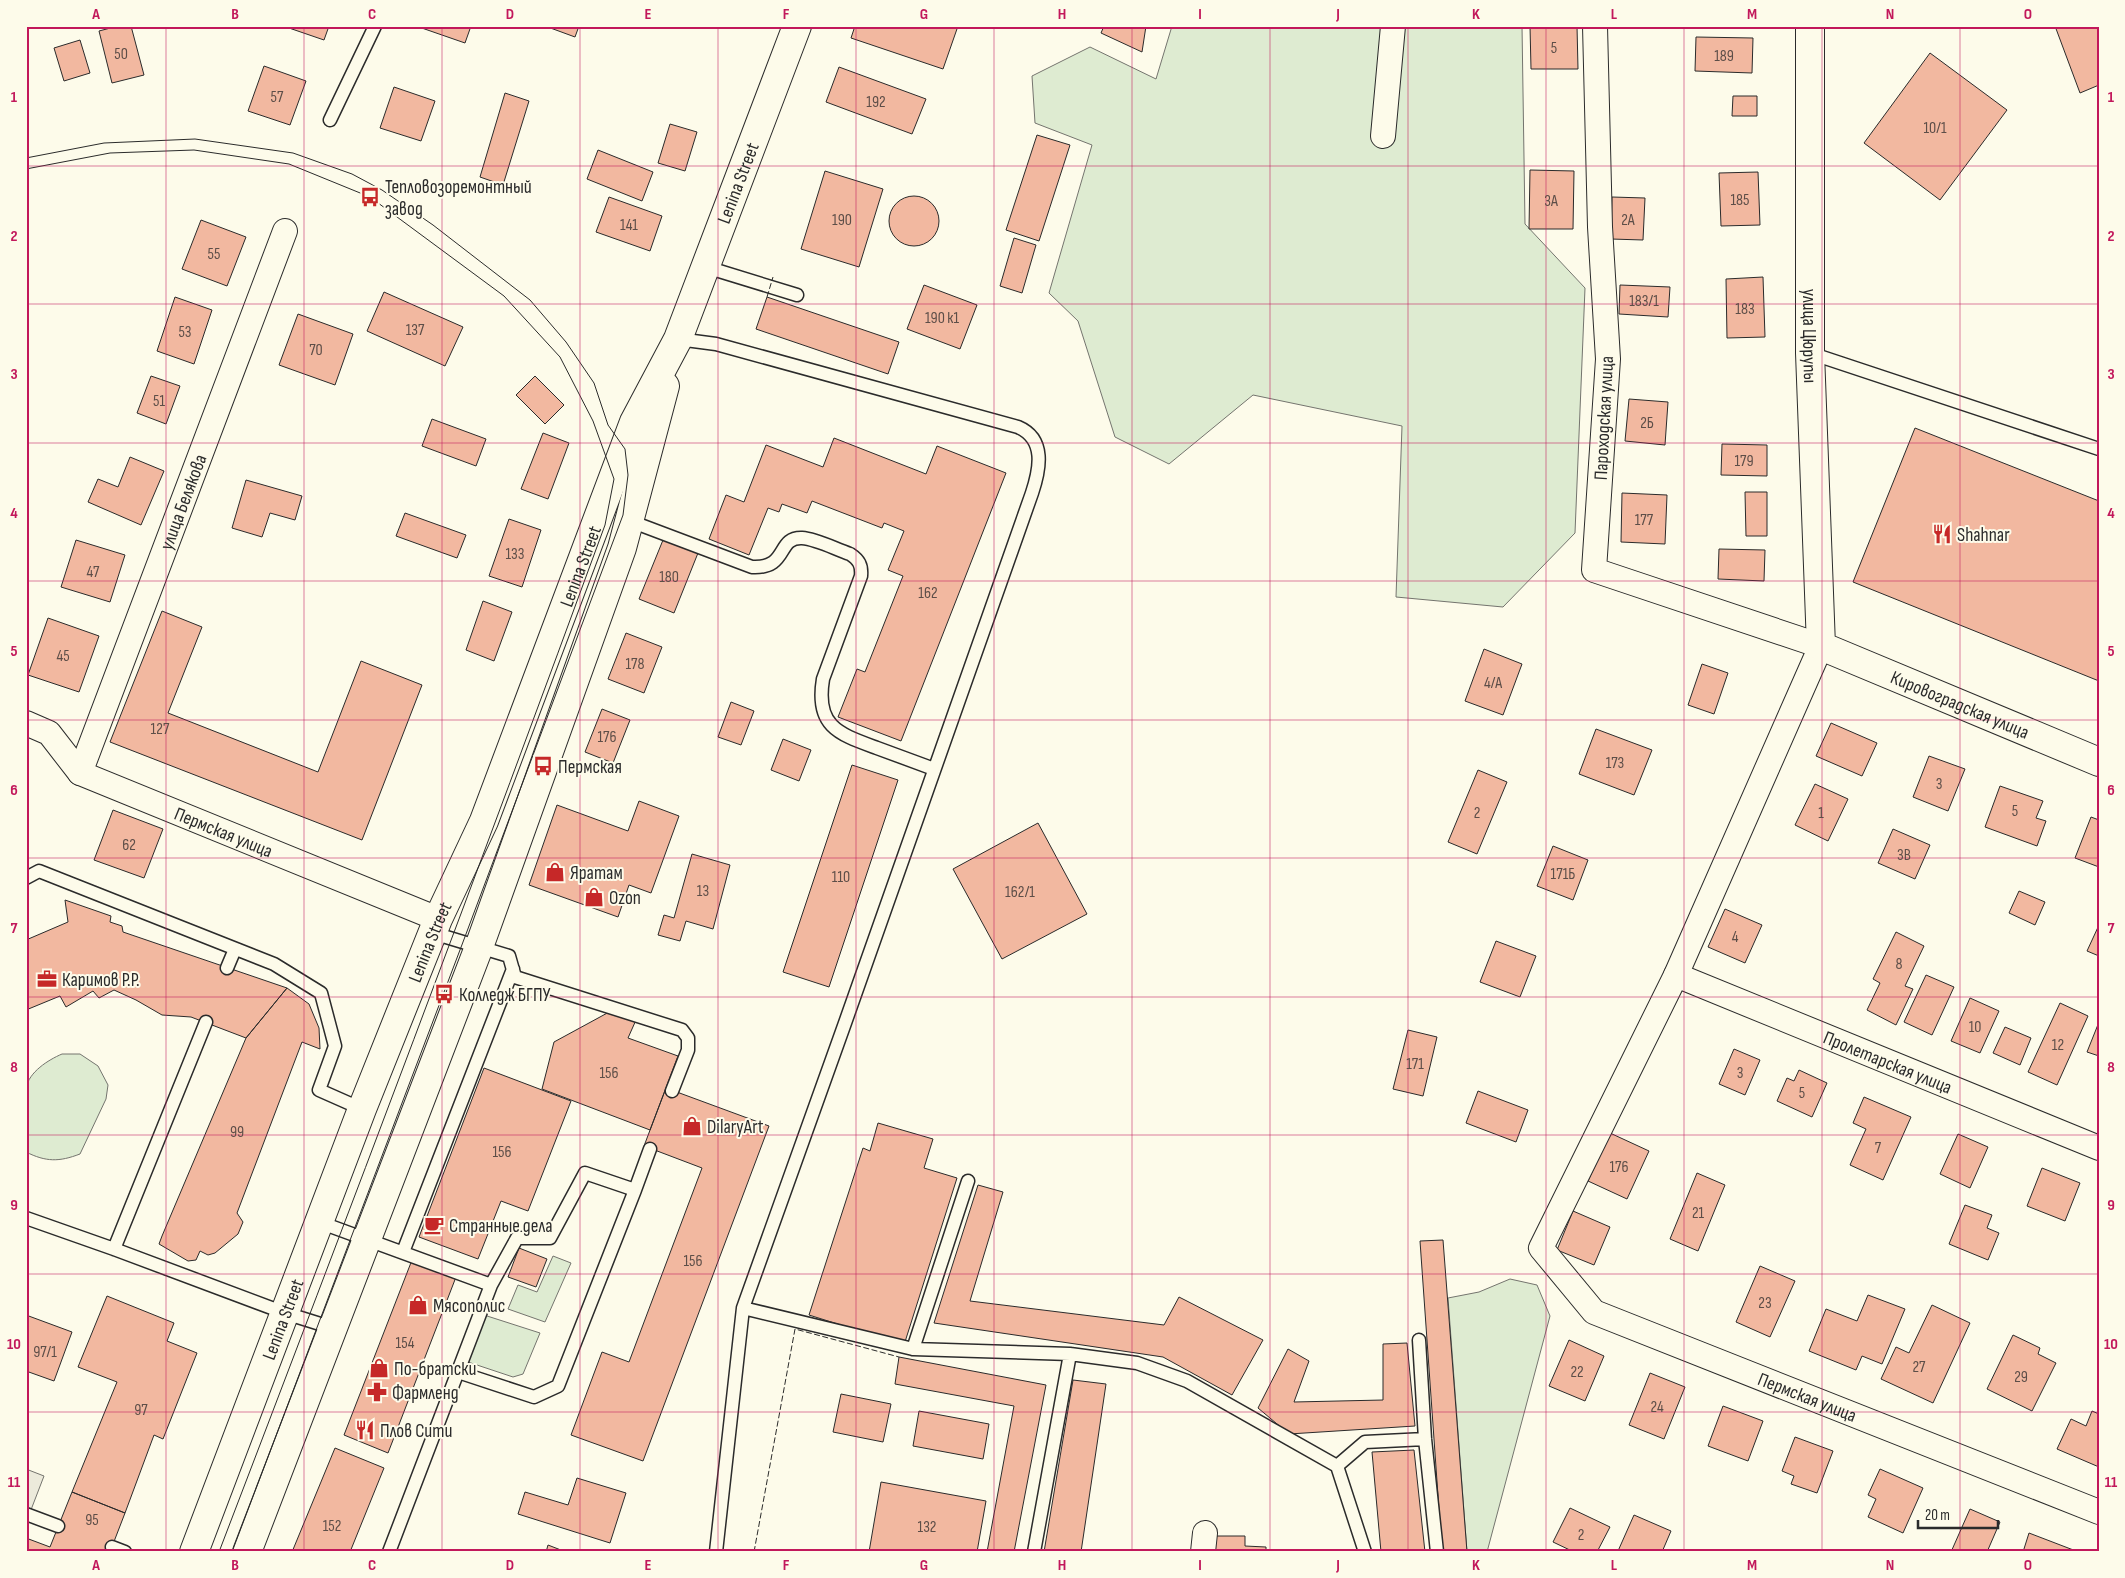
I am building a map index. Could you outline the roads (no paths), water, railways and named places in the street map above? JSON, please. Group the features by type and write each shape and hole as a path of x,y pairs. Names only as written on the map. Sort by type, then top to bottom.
{"street":[{"name":"Lenina Street","path":"247,1552 479,947 630,522 678,339 797,26"},
{"path":"1383,136 1393,26"},
{"name":"Пароходская улица","path":"1595,26 1600,227 1608,359 1594,570 1821,646"},
{"name":"улица Цюрупы","path":"1810,26 1810,353 1821,646"},
{"name":"улица Белякова","path":"80,773 285,231"},
{"name":"Lenina Street","path":"194,1552 362,1109 436,926 484,821 634,422 678,339"},
{"path":"1676,975 1821,646"},
{"name":"Кировоградская улица","path":"1821,646 2099,762"},
{"path":"26,724 49,733 80,773"},
{"name":"Пермская улица","path":"80,773 436,926"},
{"name":"Пермская улица","path":"1676,975 1541,1248 1594,1312 2099,1512"},
{"name":"Пролетарская улица","path":"1676,975 2099,1148"}],"lane":[{"path":"330,120 375,26"},
{"path":"706,267 797,295"},
{"path":"678,339 716,344 1018,427 1031,435 1036,444 1038,464 1036,479 743,1308 716,1552"},
{"path":"1810,353 2099,449"},
{"path":"630,522 752,567 766,566 773,563 779,559 783,547 788,542 801,538 842,551 857,559 862,569 861,576 823,679 820,694 823,710 829,722 842,735 934,770"},
{"path":"26,878 39,871 274,964 321,993 335,1046 319,1090 362,1109"},
{"path":"436,926 479,947 509,956 515,977 682,1030 688,1038 688,1050 672,1091"},
{"path":"227,968 235,949"},
{"path":"403,1252 513,969"},
{"path":"114,1249 206,1022"},
{"path":"458,1372 534,1397 558,1386 650,1150"},
{"path":"388,1552 491,1286 517,1238 550,1238 585,1173 635,1190"},
{"path":"913,1349 968,1181"},
{"path":"26,1218 285,1313 333,1328"},
{"path":"319,1222 367,1238 491,1286"},
{"path":"743,1308 913,1349 1070,1354 1137,1363 1187,1382 1337,1466 1366,1552"},
{"path":"1418,1340 1425,1439 1437,1552"},
{"path":"1034,1552 1070,1354"},
{"path":"1337,1466 1365,1442 1425,1439"},
{"path":"26,1514 58,1526"},
{"path":"112,1547 125,1552"}],"tram line":[{"path":"26,158 104,143 195,139 293,153 352,174 382,190 433,225 530,300 566,342 594,383 608,425 625,449 628,475 623,515 232,1552"},
{"path":"26,169 110,153 194,150 289,164 370,197 504,296 560,357 593,421 614,479 605,525 558,654 219,1552"}],"place":[{"name":"Тепловозоремонтный завод","path":"370,197"},
{"name":"Shahnar","path":"1942,534"},
{"name":"Пермская","path":"543,766"},
{"name":"Яратам","path":"555,872"},
{"name":"Ozon","path":"594,897"},
{"name":"Каримов Р.Р.","path":"47,979"},
{"name":"Колледж БГПУ","path":"444,994"},
{"name":"DilaryArt","path":"692,1126"},
{"name":"Странные дела","path":"434,1225"},
{"name":"Мясополис","path":"418,1305"},
{"name":"По-братски","path":"379,1368"},
{"name":"Фармленд","path":"377,1392"},
{"name":"Плов Сити","path":"365,1430"}]}
